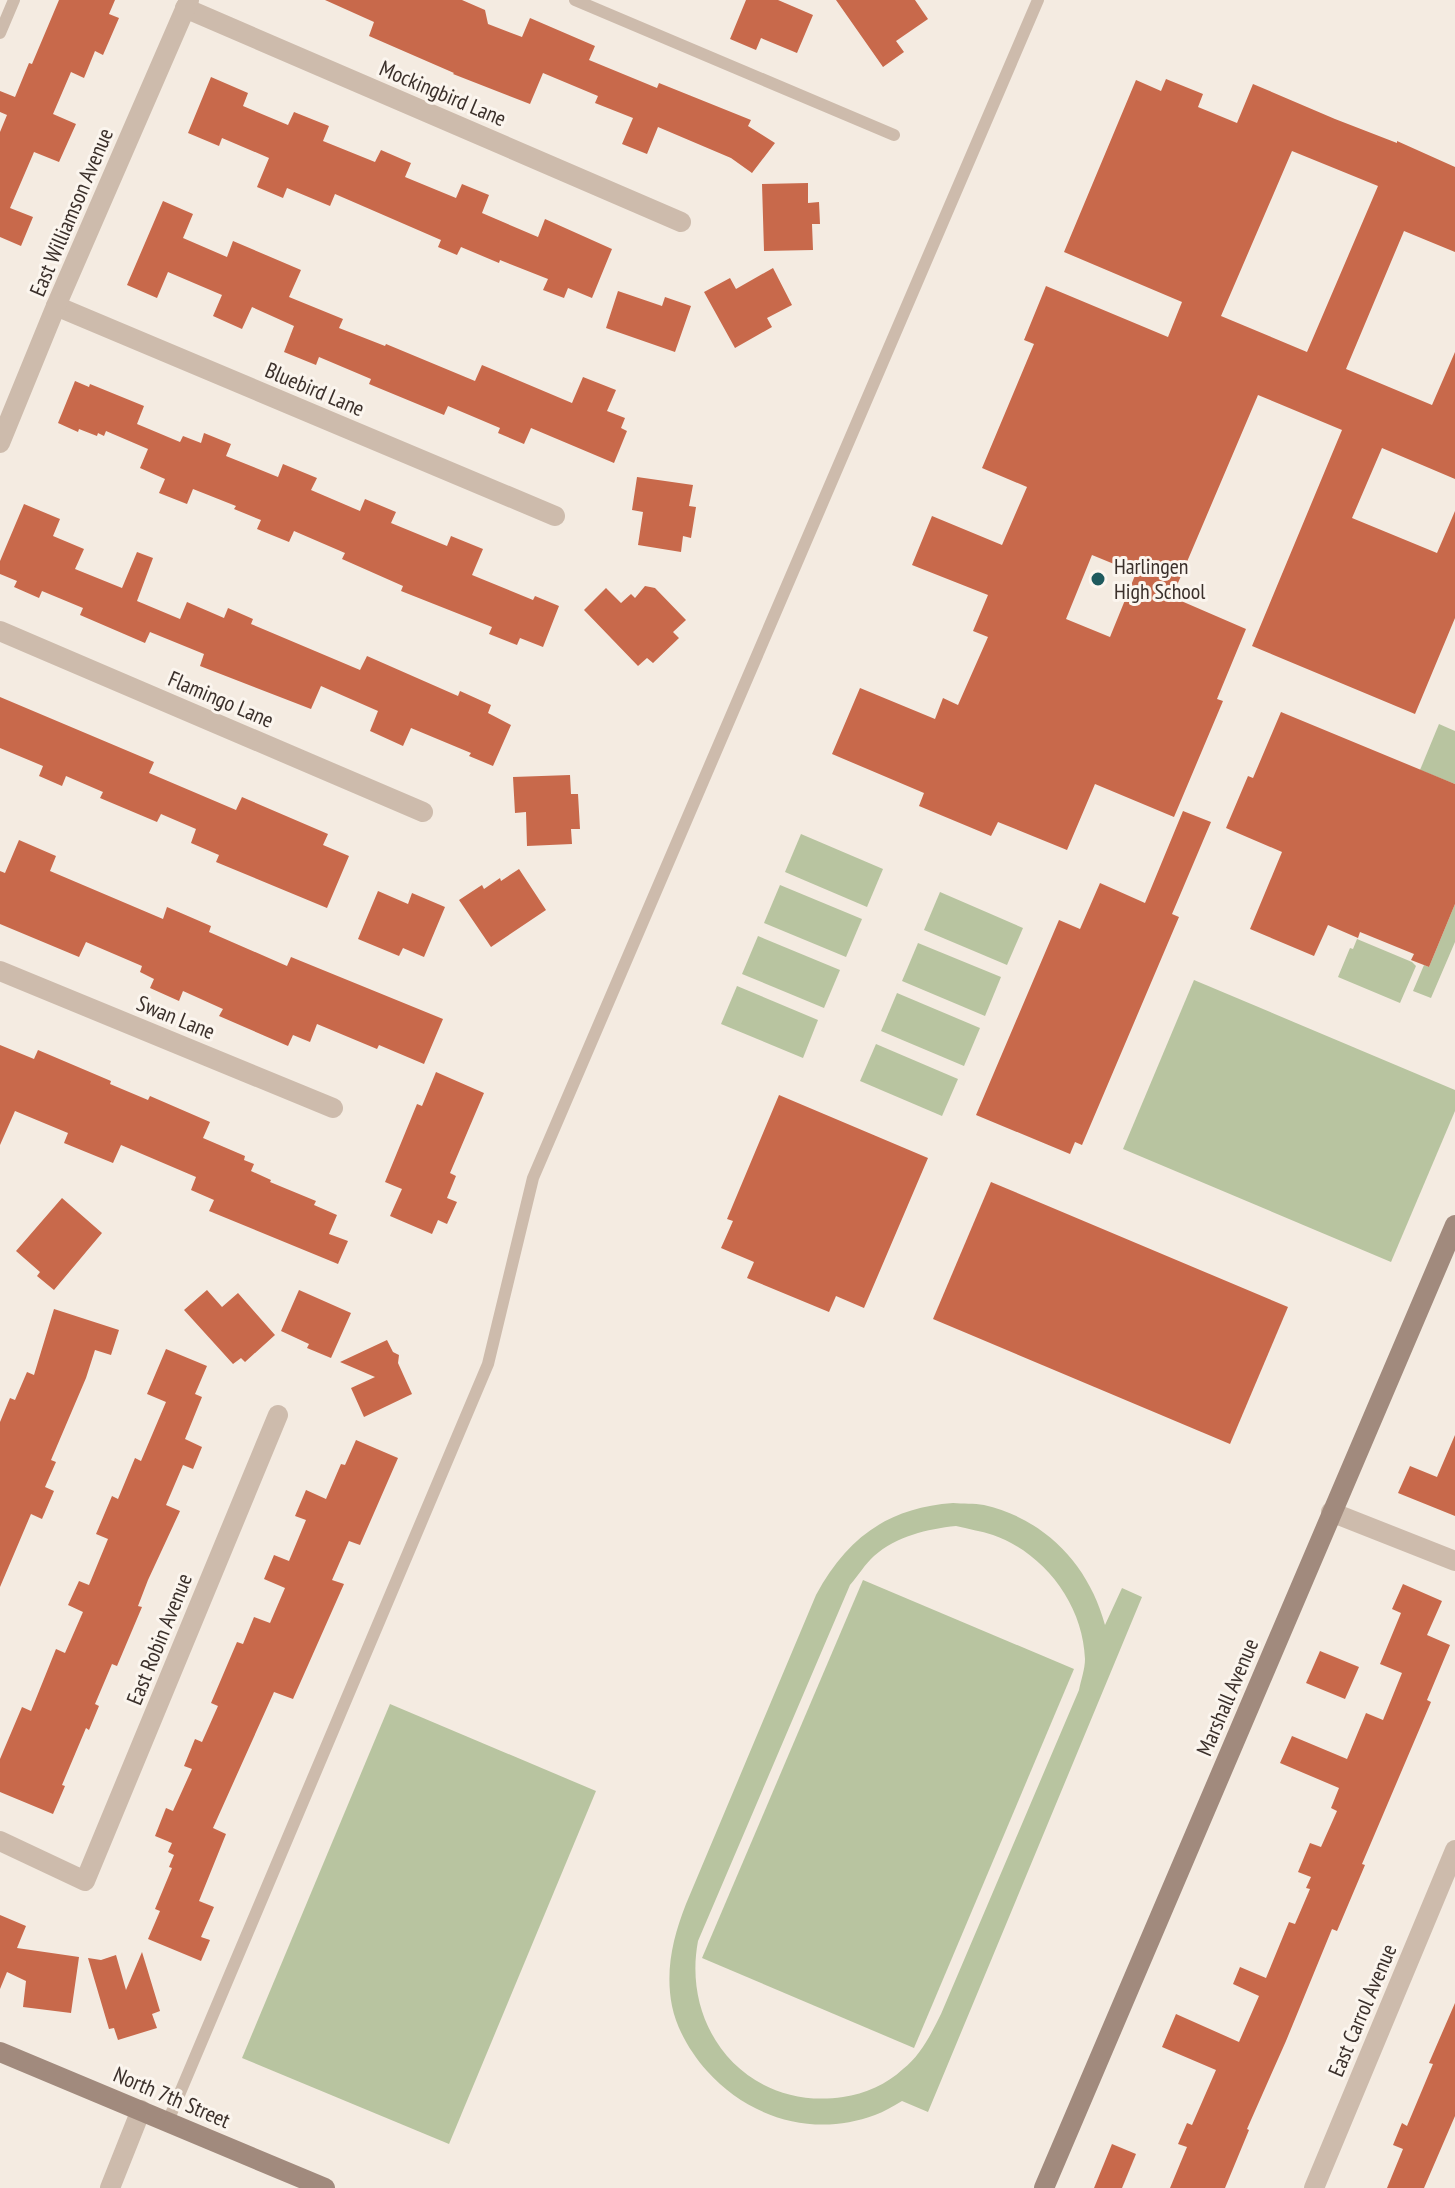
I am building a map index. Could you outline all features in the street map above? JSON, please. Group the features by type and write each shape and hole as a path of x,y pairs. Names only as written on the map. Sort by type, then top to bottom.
{"street":[{"name":"Mockingbird Lane","path":"187,4 681,222"},
{"name":"East Williamson Avenue","path":"0,443 187,4"},
{"name":"Bluebird Lane","path":"56,306 555,516"},
{"name":"Flamingo Lane","path":"0,631 423,812"},
{"name":"Swan Lane","path":"0,971 333,1108"},
{"name":"Marshall Avenue","path":"1044,2188 1455,1225"},
{"name":"East Robin Avenue","path":"0,1841 85,1881 278,1415"},
{"path":"1331,1512 1455,1561"},
{"name":"East Carrol Avenue","path":"1314,2188 1455,1850"},
{"name":"North 7th Street","path":"0,2052 325,2188"},
{"path":"110,2188 141,2110"}],"lane":[{"path":"0,33 14,0"},
{"path":"575,0 894,135"},
{"path":"168,2121 488,1364 533,1178 1038,0"}],"green space":[{"path":"1439,724 1455,731 1455,784 1420,770"},
{"path":"801,834 883,869 867,907 785,872"},
{"path":"780,885 862,919 846,957 764,923"},
{"path":"940,892 1023,928 1007,965 924,930"},
{"path":"1455,904 1455,942 1431,998 1413,991 1424,965 1429,967"},
{"path":"758,936 840,970 824,1008 742,974"},
{"path":"1357,939 1416,966 1400,1003 1338,977"},
{"path":"918,943 1001,977 985,1016 902,981"},
{"path":"1194,980 1455,1090 1455,1111 1391,1262 1123,1149"},
{"path":"737,986 818,1020 803,1058 721,1024"},
{"path":"897,993 980,1028 964,1066 881,1031"},
{"path":"876,1044 958,1079 942,1116 860,1081"},
{"path":"953,1503 984,1505 1026,1521 1045,1533 1076,1564 1098,1603 1105,1625 1122,1588 1142,1597 928,2112 902,2101 878,2114 852,2122 806,2124 763,2112 742,2101 707,2071 690,2049 677,2024 670,1993 674,1941 686,1904 816,1595 841,1557 871,1530 908,1511","holes":["956,1526 1012,1543 1029,1554 1057,1583 1077,1619 1083,1639 1085,1663 1079,1690 941,2014 920,2051 890,2079 859,2093 809,2098 778,2091 751,2078 729,2058 712,2034 700,2005 695,1974 698,1941 850,1585 871,1559 892,1543 923,1532"]},
{"path":"863,1580 1074,1669 914,2048 702,1958"},
{"path":"390,1704 596,1791 449,2144 242,2058"}],"building":[{"path":"59,0 115,0 109,14 119,18 103,55 95,51 84,78 71,72 53,114 76,124 59,162 34,152 10,208 33,217 21,246 0,237 0,132 7,115 0,112 0,91 15,97"},
{"path":"325,0 462,0 485,10 488,24 522,37 530,18 595,46 589,60 657,88 659,83 751,120 748,126 775,143 752,173 731,158 658,127 647,154 622,144 633,118 595,103 598,96 543,73 530,104 369,36 374,22"},
{"path":"746,0 778,0 813,15 797,53 761,38 756,50 730,39"},
{"path":"836,0 915,0 928,19 896,41 904,52 883,67"},
{"path":"211,77 248,93 243,106 288,125 294,112 329,126 323,141 375,162 381,150 411,163 405,177 456,198 462,184 489,195 482,213 538,237 545,219 612,249 592,298 568,288 564,298 543,290 548,279 461,247 457,255 438,247 441,240 335,194 330,206 287,188 283,198 257,187 269,158 222,138 219,146 188,133"},
{"path":"1166,79 1203,94 1198,107 1237,123 1253,84 1455,167 1455,252 1404,231 1346,369 1432,405 1455,352 1455,479 1382,448 1352,518 1437,553 1455,511 1455,618 1415,714 1252,646 1342,430 1258,395 1172,597 1246,629 1217,699 1223,701 1174,817 1095,784 1067,850 998,822 991,836 919,806 924,793 832,754 860,688 935,719 943,698 958,705 988,637 973,631 988,595 912,565 932,516 1002,545 1027,487 982,468 1034,344 1024,340 1046,286 1168,337 1182,302 1064,252 1136,80 1161,91","holes":["1292,151 1378,186 1307,352 1221,316","1092,555 1136,573 1110,637 1066,619"]},
{"path":"808,183 808,203 819,202 820,224 812,224 813,250 764,251 762,184"},
{"path":"163,201 193,214 183,238 227,257 233,241 301,270 289,297 343,319 339,328 475,381 482,365 572,403 583,377 616,390 607,411 625,418 621,428 627,431 614,463 531,428 524,444 498,433 500,428 448,406 444,415 369,384 371,379 319,357 316,365 284,352 294,326 252,307 242,329 213,316 222,295 168,272 157,298 127,285"},
{"path":"773,268 792,305 767,318 772,327 735,348 704,292 730,278 736,289"},
{"path":"618,291 662,306 665,297 691,306 675,352 606,328"},
{"path":"75,381 144,406 137,424 180,442 183,436 201,443 204,433 231,444 226,456 278,477 283,464 317,478 311,490 360,511 365,499 396,512 391,523 447,546 451,536 483,549 472,575 533,600 535,596 559,606 543,647 520,638 517,645 489,634 492,627 401,591 403,586 342,559 345,553 294,531 289,542 257,529 261,520 234,509 236,506 193,489 187,504 159,493 165,479 140,468 148,449 106,431 104,436 98,433 97,436 58,423"},
{"path":"637,477 693,485 689,506 696,507 691,538 683,536 681,552 638,545 643,512 632,510"},
{"path":"24,504 60,519 53,536 84,549 75,569 122,588 137,552 153,558 137,601 180,619 187,602 224,618 228,608 253,619 251,624 360,670 367,656 458,696 460,691 491,705 488,713 511,725 493,766 469,756 471,753 411,728 403,746 370,731 378,711 321,686 311,709 200,666 204,654 150,632 145,643 80,615 83,608 42,591 39,598 14,587 17,581 0,574 0,561"},
{"path":"645,586 655,588 686,620 673,632 679,638 653,663 647,658 638,666 584,610 606,588 621,603 631,594 635,598"},
{"path":"0,697 154,762 149,773 236,810 242,797 328,834 323,845 349,856 327,908 216,862 219,855 191,843 196,829 161,814 157,822 100,798 103,792 66,776 62,786 39,776 43,766 0,748"},
{"path":"1281,712 1455,784 1455,904 1429,967 1411,960 1414,954 1360,932 1358,938 1328,925 1314,956 1250,929 1282,852 1226,828 1248,776 1253,778"},
{"path":"570,775 571,794 578,794 580,829 571,829 572,844 527,846 526,812 515,813 513,777"},
{"path":"1183,811 1211,822 1172,914 1179,917 1082,1145 1075,1142 1070,1154 976,1115 1059,920 1080,929 1100,883 1145,903"},
{"path":"19,840 56,856 50,871 163,919 167,907 211,926 209,932 287,966 291,957 443,1019 424,1064 379,1045 377,1049 317,1024 310,1042 293,1035 288,1046 219,1016 223,1009 183,991 179,1001 150,988 154,979 140,972 142,966 86,942 79,957 0,924 0,871 5,873"},
{"path":"519,869 546,910 491,947 459,900 482,885 484,889"},
{"path":"378,891 408,904 412,893 445,907 424,957 403,948 399,956 358,939"},
{"path":"0,1045 34,1059 38,1050 148,1100 150,1096 210,1122 203,1138 245,1156 244,1160 254,1164 251,1171 316,1201 314,1205 337,1215 329,1234 348,1241 338,1264 209,1211 214,1200 191,1190 196,1177 121,1145 113,1163 64,1143 68,1133 15,1111 0,1145"},
{"path":"436,1072 484,1093 450,1173 456,1176 447,1198 457,1202 447,1224 438,1220 432,1234 390,1216 402,1189 385,1182 417,1104 422,1106"},
{"path":"779,1095 928,1158 864,1308 836,1296 829,1312 747,1278 754,1262 721,1248 733,1221 727,1219"},
{"path":"991,1182 1288,1307 1230,1444 933,1319"},
{"path":"62,1198 102,1233 54,1290 37,1276 40,1272 16,1251"},
{"path":"207,1290 222,1307 238,1293 275,1335 245,1362 241,1358 233,1364 184,1310"},
{"path":"299,1290 351,1313 331,1358 307,1348 309,1344 281,1331"},
{"path":"54,1309 119,1330 111,1355 95,1350 51,1460 56,1462 45,1487 54,1491 42,1519 31,1514 0,1587 0,1422 10,1398 15,1400 27,1372 34,1375"},
{"path":"387,1340 393,1352 399,1355 398,1363 412,1394 364,1417 351,1388 375,1377 340,1362"},
{"path":"166,1349 207,1366 195,1394 202,1397 185,1439 202,1447 193,1469 183,1465 166,1505 180,1511 148,1580 138,1606 142,1607 117,1666 112,1664 95,1704 99,1706 89,1730 86,1728 53,1814 0,1792 0,1759 22,1707 31,1711 56,1649 65,1653 83,1612 68,1605 79,1581 89,1585 108,1539 96,1534 112,1496 118,1499 135,1458 141,1461 166,1402 147,1394"},
{"path":"1455,1435 1455,1516 1398,1493 1410,1466 1437,1477"},
{"path":"356,1440 398,1458 360,1545 349,1541 332,1580 344,1584 293,1699 274,1692 213,1828 226,1834 199,1901 214,1907 201,1937 210,1940 201,1961 148,1939 160,1911 155,1909 172,1868 169,1867 174,1855 168,1852 172,1843 155,1836 166,1808 173,1811 192,1769 184,1766 195,1739 202,1742 218,1706 211,1703 237,1642 243,1644 254,1617 270,1623 285,1588 264,1579 274,1555 289,1561 306,1520 295,1516 306,1490 326,1499 341,1464 345,1465"},
{"path":"1403,1584 1442,1601 1427,1635 1450,1645 1427,1700 1431,1702 1362,1864 1365,1865 1337,1931 1332,1929 1225,2188 1170,2188 1187,2147 1178,2144 1187,2123 1192,2125 1216,2070 1162,2047 1176,2014 1239,2042 1259,1996 1233,1984 1240,1967 1266,1978 1289,1922 1295,1924 1310,1889 1306,1888 1311,1877 1298,1872 1310,1843 1321,1847 1337,1811 1331,1808 1339,1788 1280,1763 1292,1736 1347,1759 1366,1713 1383,1720 1402,1673 1380,1664 1401,1613 1392,1609"},
{"path":"1320,1651 1359,1667 1345,1699 1306,1683"},
{"path":"0,1915 26,1926 17,1948 79,1957 71,2013 23,2007 26,1981 7,1972 0,1989"},
{"path":"142,1952 160,2011 152,2014 157,2028 118,2040 114,2028 109,2029 88,1958 101,1960 116,1955 126,1990"},
{"path":"1455,2003 1455,2116 1424,2188 1387,2188 1403,2149 1393,2145 1402,2123 1407,2126 1433,2064 1429,2063"},
{"path":"1112,2144 1136,2154 1122,2188 1094,2188"}],"place":[{"name":"Harlingen High School","path":"1098,579"}]}
